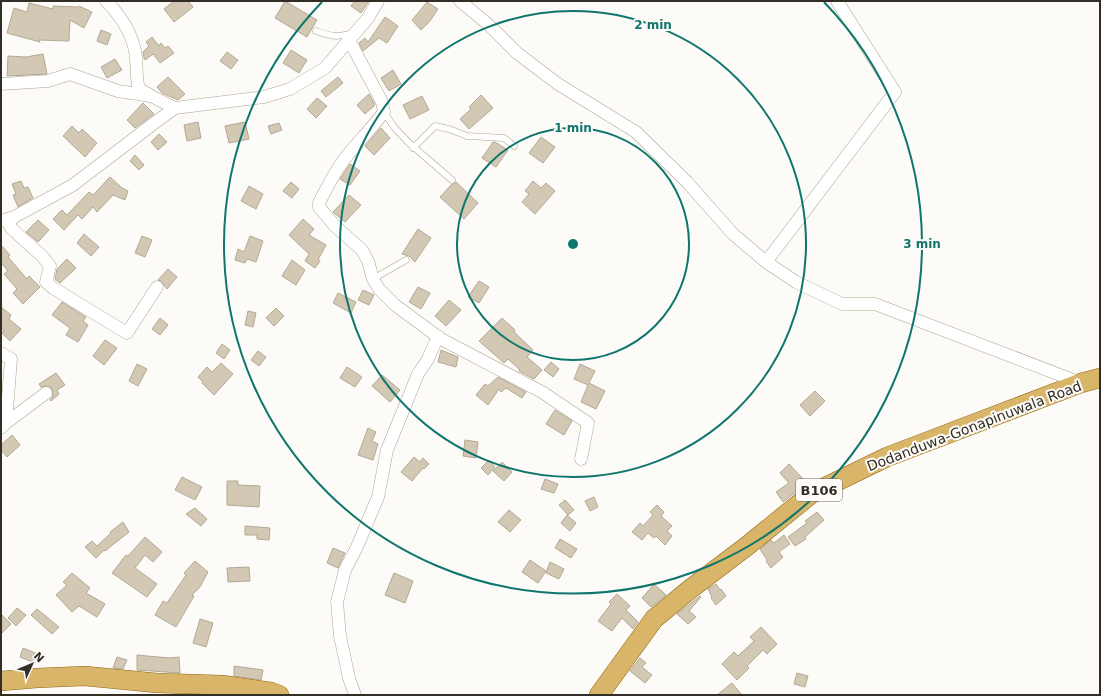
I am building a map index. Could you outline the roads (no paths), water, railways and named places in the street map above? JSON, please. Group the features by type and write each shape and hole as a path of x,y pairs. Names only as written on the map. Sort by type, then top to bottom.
{"main road":[{"name":"Dodanduwa-Gonapinuwala Road","path":"599,695 654,619 811,494 887,457 1081,383 1100,378"},
{"path":"1,681 85,676 157,683 222,685 271,692 279,695"}],"street":[{"path":"106,1 119,14 134,47 136,58 136,76 139,89 175,108"},
{"path":"1,221 14,217 73,185 175,108 264,97 290,89 325,68 368,18 378,1"},
{"path":"460,1 490,26 518,53 558,84 636,132 687,182 733,234 766,262 796,282 842,304 875,304 1081,383"},
{"path":"766,262 895,92 837,1"},
{"path":"352,36 382,102 384,112 345,158 332,178 319,203 319,207 325,216 362,250 368,261 372,279 379,289 395,305 455,347 542,392 588,423 581,459"},
{"path":"1,84 48,81 70,74 118,91 151,96"},
{"path":"14,217 8,223 11,228 43,257 50,266 46,282 53,288 127,333 157,287"},
{"path":"355,695 349,678 340,636 337,602 345,570 357,547 378,496 387,450 418,374 428,359 438,336"},
{"path":"1,353 11,359 4,425"},
{"path":"4,425 46,393"}],"lane":[{"path":"316,31 332,36 352,36"},
{"path":"384,112 394,127 413,148 452,180"},
{"path":"413,148 435,126 449,129 467,136 504,138 514,146"},
{"path":"372,279 406,260"}]}
